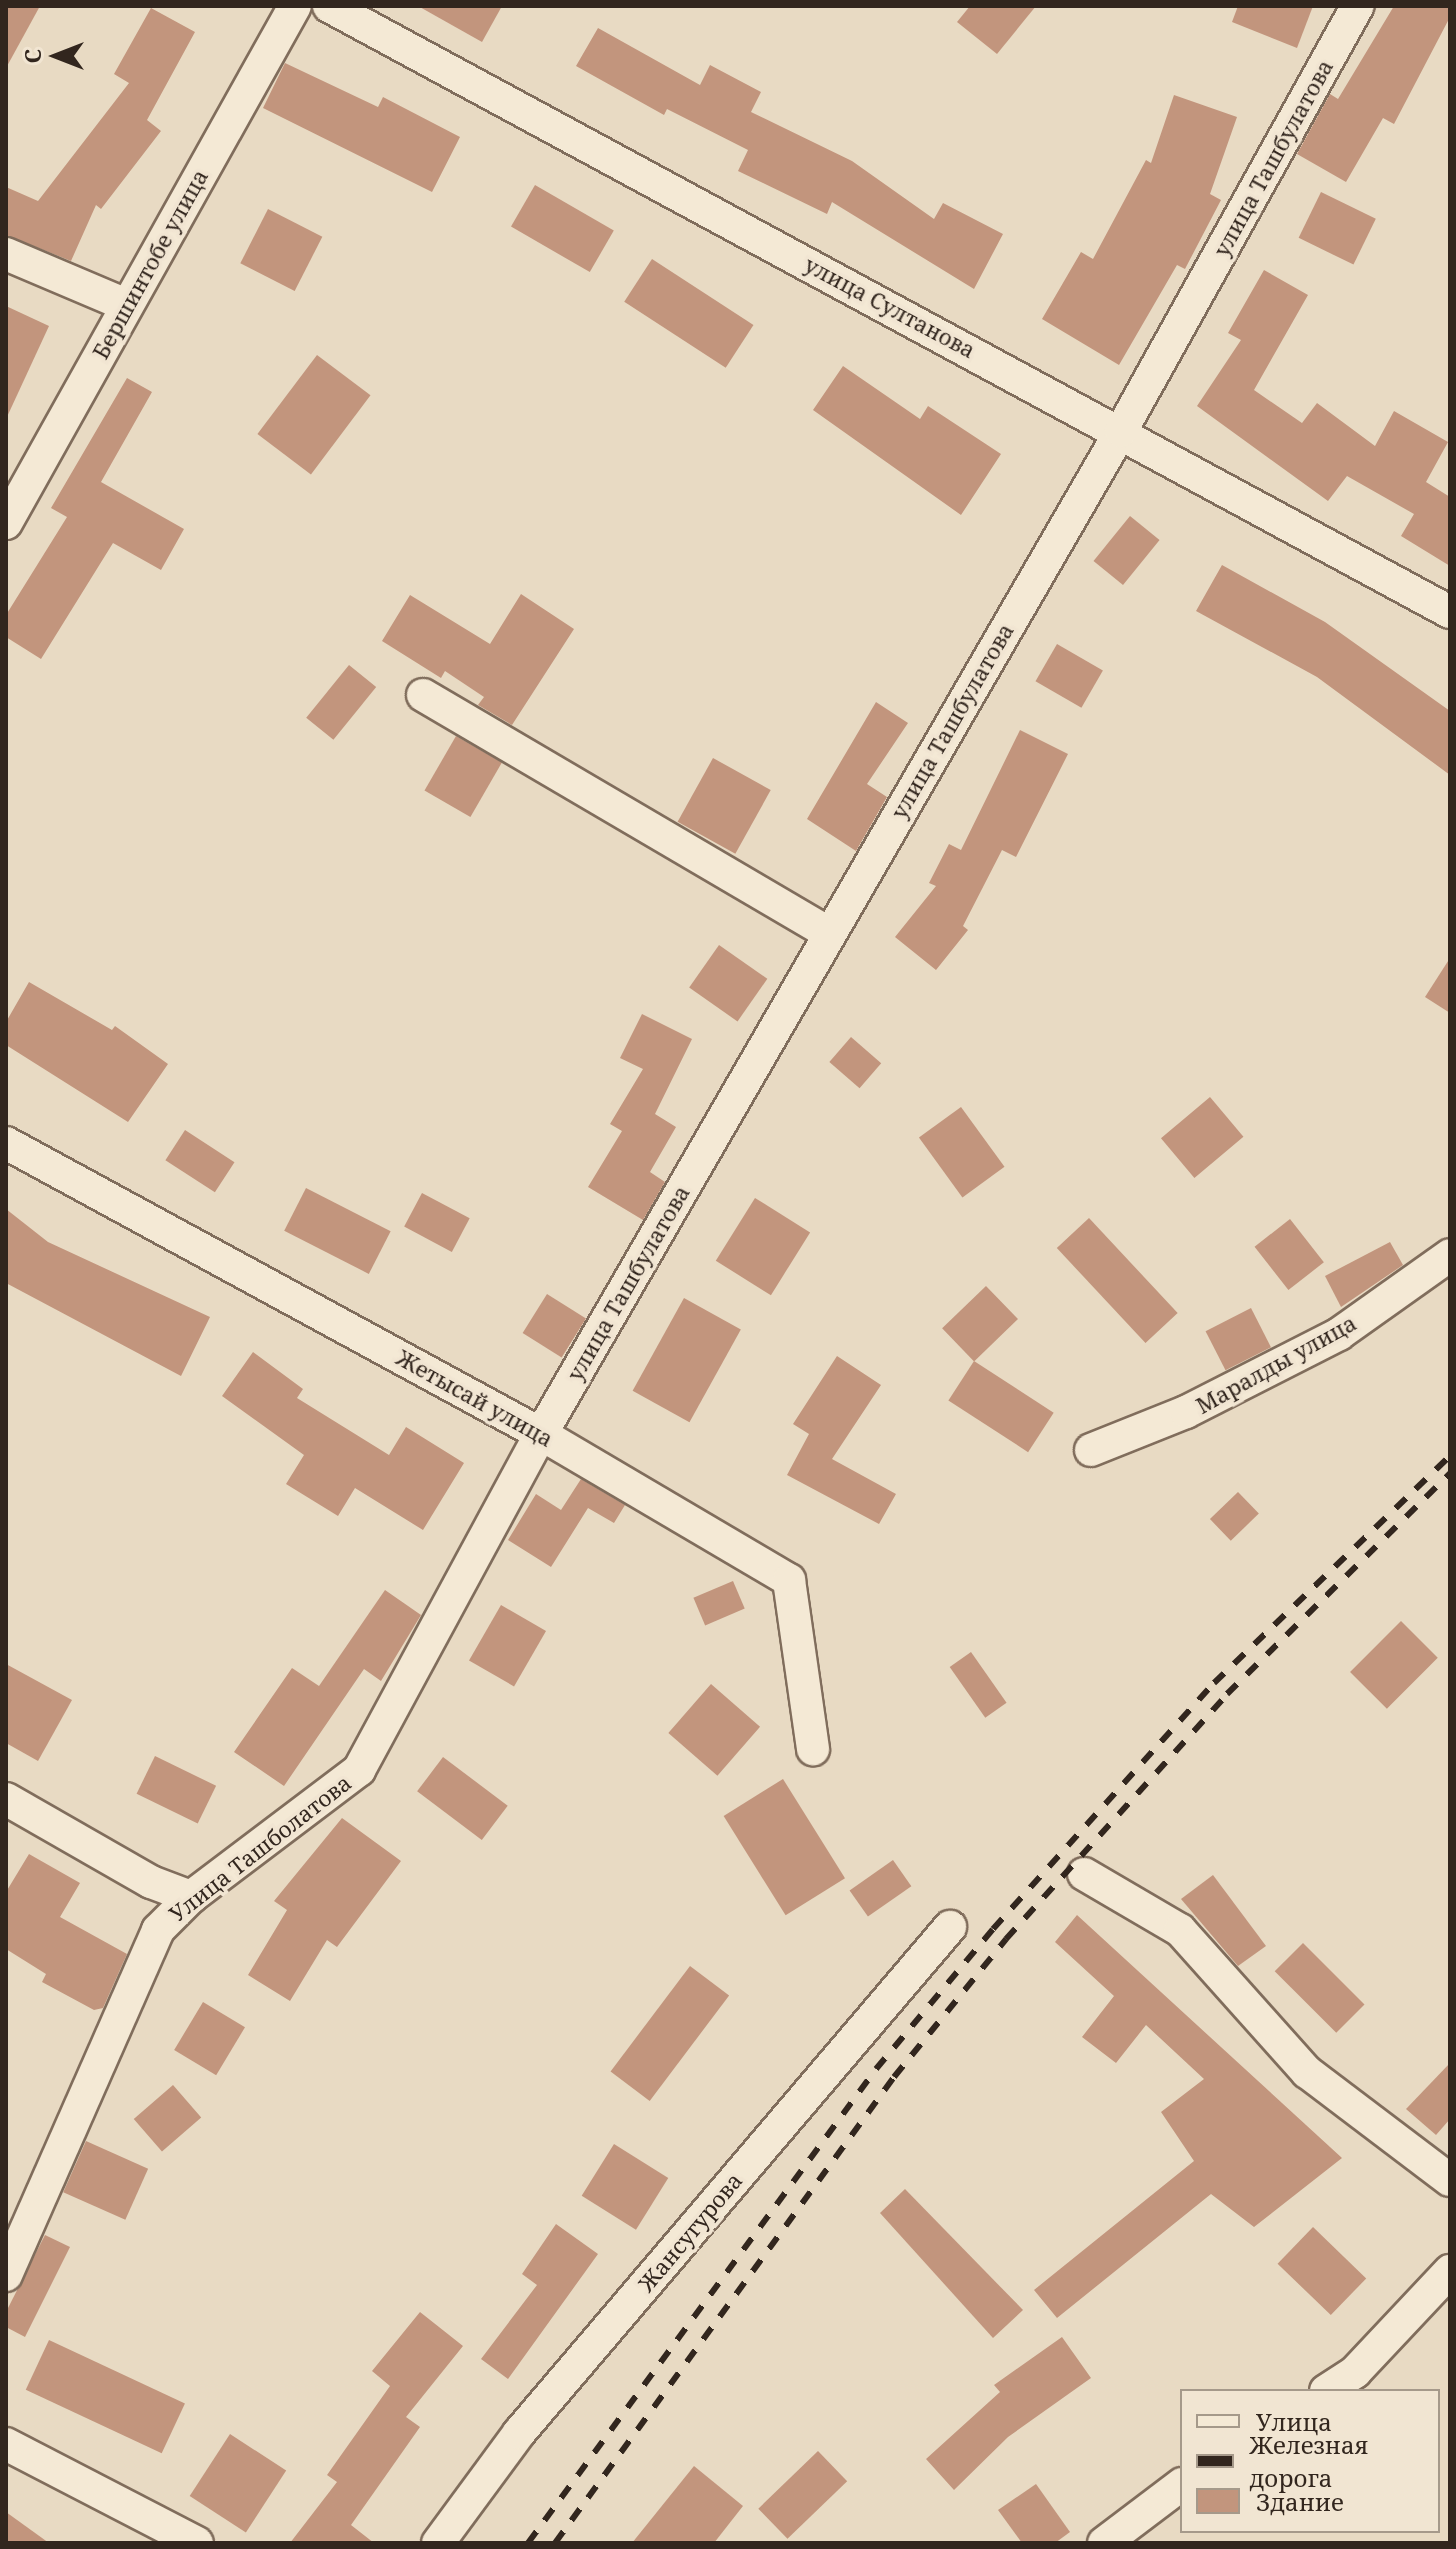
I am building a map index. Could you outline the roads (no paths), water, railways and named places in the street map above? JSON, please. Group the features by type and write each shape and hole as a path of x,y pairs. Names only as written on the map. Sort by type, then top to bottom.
{"street":[{"name":"Бершинтобе улица","path":"6,523 295,6"},
{"name":"улица Султанова","path":"329,6 1121,431 1450,612"},
{"name":"улица Ташбулатова","path":"541,1434 1121,431 1358,6"},
{"path":"6,254 126,305"},
{"path":"423,695 829,933"},
{"name":"Жетысай улица","path":"6,1143 541,1434 789,1580 813,1749"},
{"name":"Маралды улица","path":"1091,1450 1186,1412 1339,1334 1450,1255"},
{"name":"Улица Ташболатова","path":"6,2275 158,1930 191,1897 359,1770 541,1434"},
{"path":"6,1799 151,1882 191,1897"},
{"path":"1084,1874 1180,1930 1307,2072 1450,2180"},
{"name":"Жансугурова","path":"438,2543 519,2433 950,1927"},
{"path":"1329,2389 1355,2372 1450,2271"},
{"path":"6,2444 197,2543"},
{"path":"1104,2543 1180,2486"}],"railway":[{"path":"528,2543 876,2069 993,1929 1214,1683 1450,1456"},
{"path":"555,2543 894,2077 1006,1939 1227,1694 1450,1473"}]}
